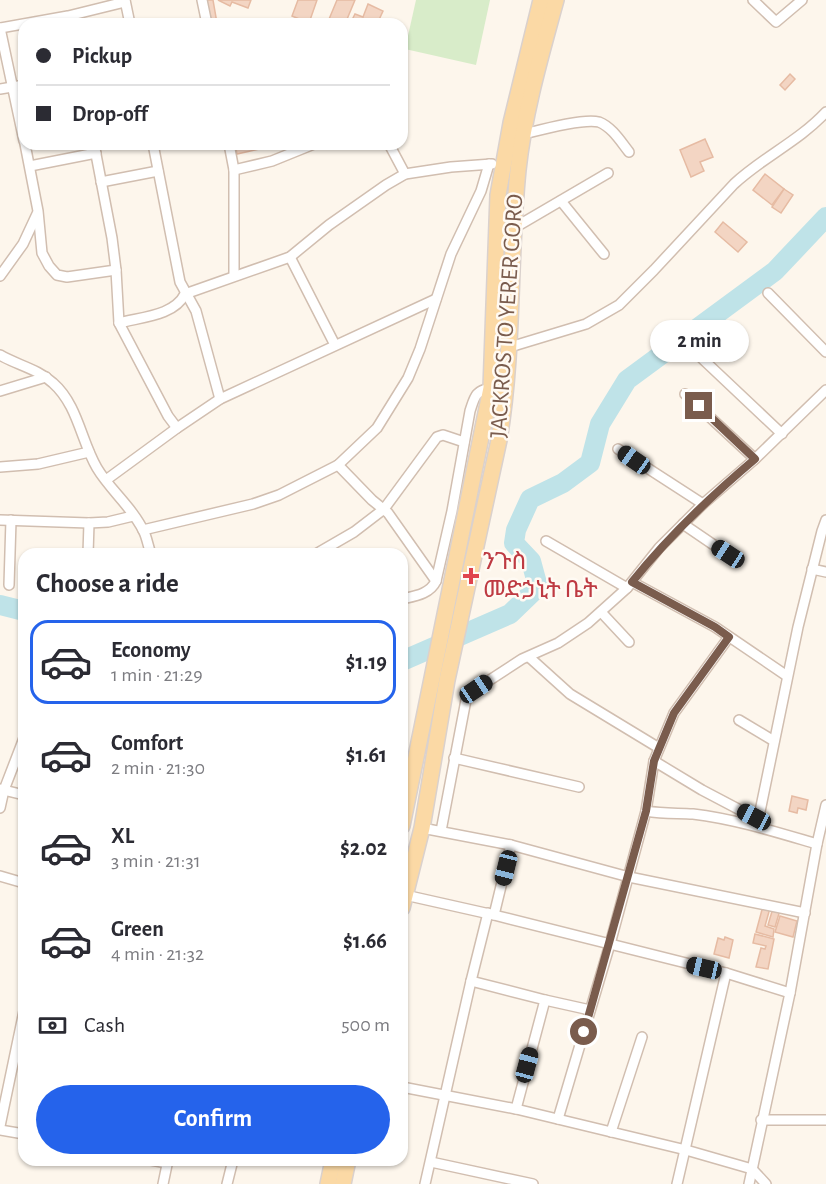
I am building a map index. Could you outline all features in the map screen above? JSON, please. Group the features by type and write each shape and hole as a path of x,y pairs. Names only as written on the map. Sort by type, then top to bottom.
{"main road":[{"path":"408,797 491,388 498,195 496,164 511,123 541,0"},
{"name":"JACKROS TO YERER GORO","path":"408,886 422,828 447,680 506,401 518,169 524,134 556,0"},
{"path":"328,1184 332,1166"},
{"path":"343,1184 347,1166"}],"street":[{"path":"202,0 206,18"},
{"path":"753,0 776,22 802,0"},
{"path":"75,18 125,1 129,18"},
{"path":"18,26 0,28 18,117"},
{"path":"0,89 18,86"},
{"path":"509,354 586,324 619,305 734,184 803,134 826,112"},
{"path":"524,134 555,126 587,122 599,123 612,131 629,152"},
{"path":"26,150 38,211 42,253 49,266 57,275 67,277 116,270"},
{"path":"30,166 88,150"},
{"path":"95,150 116,270 119,323 168,416 177,428"},
{"path":"154,150 180,282 196,311 220,399"},
{"path":"230,150 234,170 234,276"},
{"path":"234,170 272,161 300,150"},
{"path":"392,150 405,174"},
{"path":"119,323 165,311 180,303 185,294 290,257 329,225 405,174 451,167 496,164"},
{"path":"143,530 270,498 313,480 338,465 377,428 408,378 451,254 496,164"},
{"path":"101,182 158,171"},
{"path":"514,228 608,173"},
{"path":"561,201 604,254"},
{"path":"0,276 23,244 38,211"},
{"path":"290,257 335,345"},
{"path":"768,293 826,352"},
{"path":"106,480 220,399 436,299"},
{"path":"692,349 782,434"},
{"path":"0,355 46,377 55,385 80,425 89,453 98,470 143,530 149,548"},
{"path":"0,391 46,377"},
{"path":"408,597 427,591 436,581 475,396 480,390 491,388"},
{"path":"441,831 466,700 476,689 529,657 558,643 601,612 629,585 659,548 703,504 782,434 826,390"},
{"path":"685,393 755,459"},
{"path":"326,548 354,532 384,509 437,437 443,435 464,442"},
{"path":"618,449 703,504"},
{"path":"0,467 38,464 89,453"},
{"path":"338,465 384,509 436,581"},
{"path":"0,520 89,523 108,522 133,516"},
{"path":"9,585 11,520"},
{"path":"758,823 787,676 826,520"},
{"path":"88,548 89,523"},
{"path":"683,524 728,554"},
{"path":"546,541 715,627 787,676"},
{"path":"812,569 826,572"},
{"path":"601,612 628,642"},
{"path":"558,1119 610,944 646,811 654,761 674,713 729,637"},
{"path":"529,657 570,694 659,748"},
{"path":"739,720 774,741"},
{"path":"0,808 2,789 18,752"},
{"path":"454,758 579,787"},
{"path":"654,761 758,823 816,844"},
{"path":"2,789 18,793"},
{"path":"749,1184 790,993 816,844 826,805"},
{"path":"646,811 668,815 692,814 758,823"},
{"path":"422,828 511,845 628,877 805,913"},
{"path":"425,1184 471,981 511,845"},
{"path":"0,876 18,881"},
{"path":"408,903 491,914 726,973 790,993"},
{"path":"677,1184 726,973"},
{"path":"471,981 590,1010"},
{"path":"516,1109 545,1000"},
{"path":"611,1132 642,1037"},
{"path":"18,1042 0,1128 18,1132"},
{"path":"13,1068 18,1069"},
{"path":"408,1088 516,1109 686,1150 752,1169 766,1184"},
{"path":"761,1120 826,1120"},
{"path":"431,1162 533,1184"},
{"path":"163,1184 166,1166"},
{"path":"227,1184 232,1166"}],"green space":[{"path":"416,0 490,0 476,65 408,50 408,36"}],"building":[{"path":"206,0 213,0 216,18 209,18"},
{"path":"218,0 251,0 248,8 232,2 230,6"},
{"path":"298,0 317,0 311,18 292,16"},
{"path":"337,0 355,0 348,18 330,18"},
{"path":"368,4 383,11 380,18 353,18 355,14 363,17"},
{"path":"790,74 795,79 785,90 780,85"},
{"path":"705,139 713,157 700,162 704,171 691,177 680,150"},
{"path":"236,150 254,150 237,154"},
{"path":"765,174 784,189 772,205 753,190"},
{"path":"784,189 793,195 781,213 772,207"},
{"path":"723,222 747,242 738,252 715,232"},
{"path":"792,796 808,800 806,810 798,808 797,813 789,811"},
{"path":"763,906 770,908 765,926 774,929 773,937 756,932"},
{"path":"773,908 780,910 775,927 768,925"},
{"path":"780,916 797,921 793,937 775,932"},
{"path":"755,934 774,939 768,969 756,967 761,948 765,949 766,946 753,943"},
{"path":"725,937 733,940 729,958 714,954 718,938 724,940"}],"waterway":[{"path":"408,658 510,614 538,587 531,561 514,543 516,530 530,499 563,483 590,463 600,424 627,380 775,271 826,217"},
{"path":"0,605 18,610"}],"place":[{"name":"ንጉስ መድኃኒት ቤት","path":"471,576"}],"route":[{"path":"584,1032 646,811 654,761 674,713 729,637 632,582 659,548 703,504 755,459 699,406"}]}
